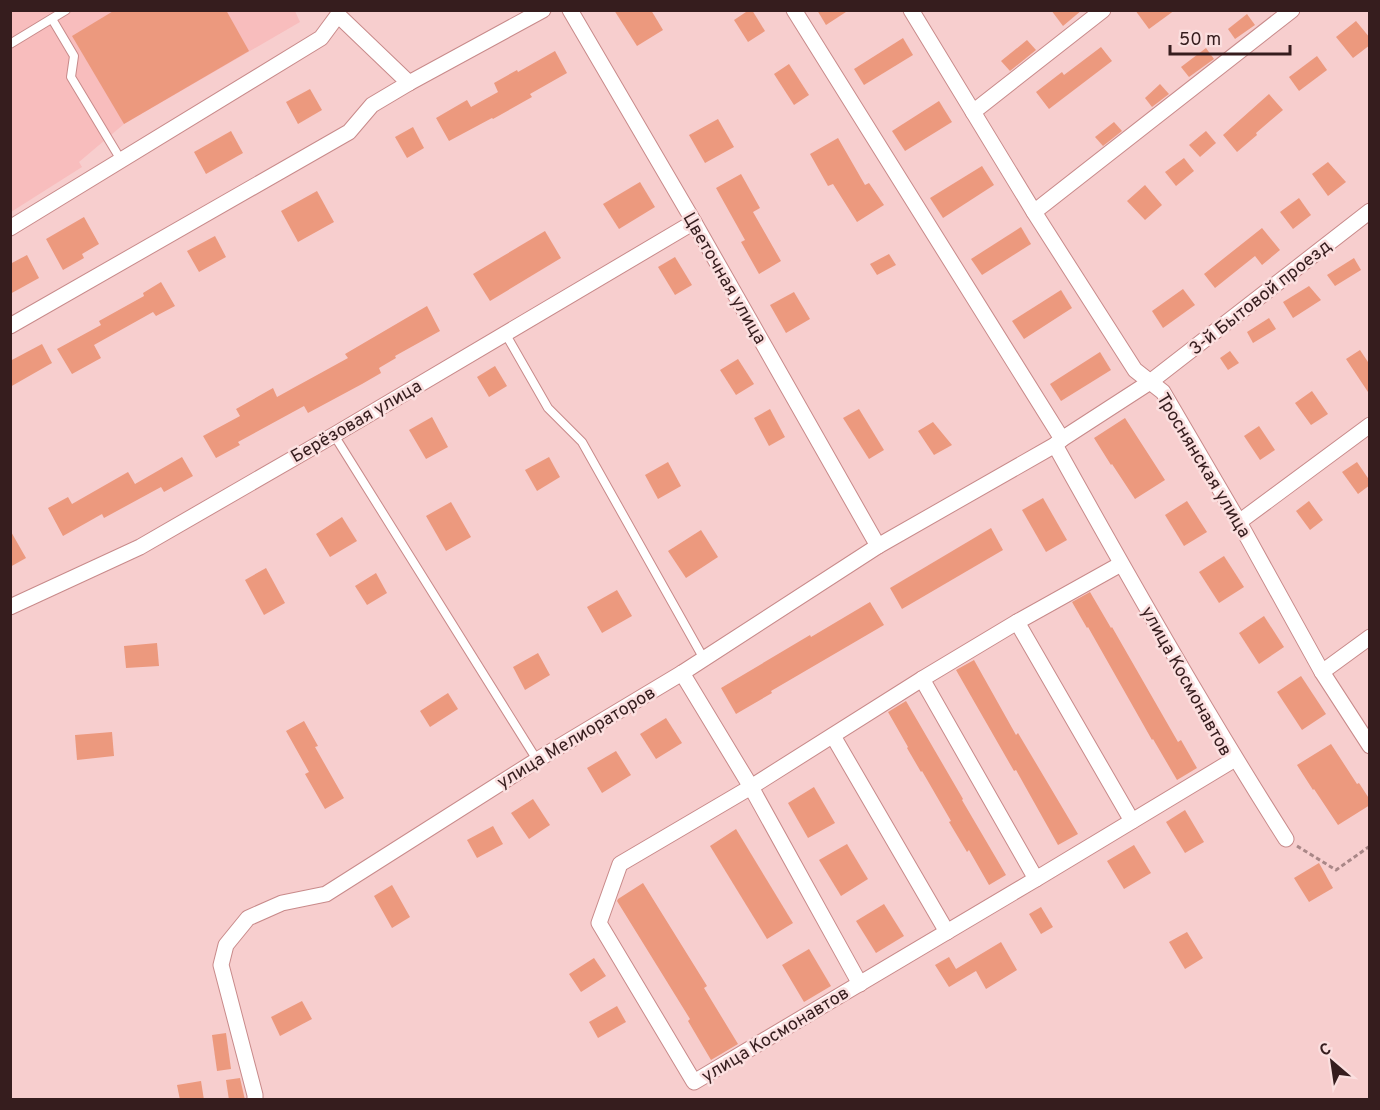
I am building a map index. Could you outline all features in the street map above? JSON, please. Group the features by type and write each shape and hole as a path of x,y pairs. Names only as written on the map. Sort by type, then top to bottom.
{"street":[{"path":"10,326 349,132 372,105 543,10"},
{"name":"Цветочная улица","path":"570,10 694,222 878,546"},
{"name":"улица Космонавтов","path":"794,10 1059,442 1121,564 1235,759 694,1082 599,923 620,864 751,787 1017,622 1121,564"},
{"name":"Троснянская улица","path":"911,10 1034,212 1135,370 1163,392 1239,522 1322,672 1370,746"},
{"path":"973,112 1103,10"},
{"path":"1034,212 1292,10"},
{"path":"10,228 321,38 337,13 410,83"},
{"name":"3-й Бытовой проезд","path":"1059,442 1150,382 1370,211"},
{"name":"Берёзовая улица","path":"10,607 140,547 694,222"},
{"path":"1239,522 1370,425"},
{"name":"улица Мелиораторов","path":"255,1100 221,965 226,945 248,918 282,903 326,894 537,760 682,673 878,546 1059,442"},
{"path":"1017,622 1132,821"},
{"path":"1322,672 1370,637"},
{"name":"улица Космонавтов","path":"682,673 751,787 860,984"},
{"path":"922,679 1036,879"},
{"path":"832,736 947,932"},
{"path":"1235,759 1286,839"}],"lane":[{"path":"10,44 66,10"},
{"path":"52,19 74,56 71,78 121,160"},
{"path":"505,333 548,408 582,442 704,659"},
{"path":"334,435 537,760"}],"path":[{"path":"1286,839 1336,870 1370,846"}],"shaded area":[{"path":"11,11 295,11 300,22 124,124 79,162 82,167 11,212"}],"building":[{"path":"115,10 226,10 249,51 124,124 72,36"},
{"path":"614,10 651,10 663,30 637,46"},
{"path":"752,10 765,31 748,42 734,20"},
{"path":"817,10 849,10 826,25"},
{"path":"1051,10 1082,10 1063,26"},
{"path":"1135,10 1175,10 1149,29"},
{"path":"1247,14 1255,25 1235,39 1228,29"},
{"path":"1356,21 1370,38 1370,45 1353,58 1336,37"},
{"path":"903,38 913,55 864,85 854,69"},
{"path":"1027,40 1036,50 1010,71 1001,61"},
{"path":"1101,47 1112,61 1049,109 1036,92 1062,72 1064,75"},
{"path":"1206,48 1214,59 1189,77 1181,67"},
{"path":"555,51 567,73 530,94 532,97 449,141 436,118 467,100 471,107 498,92 494,83"},
{"path":"1317,56 1327,70 1299,91 1289,77"},
{"path":"789,64 809,95 794,105 774,74"},
{"path":"1160,84 1169,94 1152,107 1145,98"},
{"path":"310,89 322,110 298,124 286,102"},
{"path":"1269,94 1283,110 1237,152 1223,135"},
{"path":"939,101 952,122 905,151 892,131"},
{"path":"718,119 734,147 705,163 689,135"},
{"path":"1114,122 1122,131 1103,146 1095,137"},
{"path":"413,127 424,148 407,158 395,137"},
{"path":"231,131 243,153 206,174 194,152"},
{"path":"1206,131 1216,143 1200,157 1189,145"},
{"path":"838,138 865,185 869,183 884,205 857,222 833,184 828,186 810,154"},
{"path":"1184,158 1194,171 1176,186 1165,172"},
{"path":"1328,162 1346,182 1328,196 1312,174"},
{"path":"982,166 994,185 943,218 930,198"},
{"path":"741,174 760,208 753,212 781,261 759,274 741,242 745,240 716,188"},
{"path":"640,182 655,207 619,229 603,204"},
{"path":"1145,185 1162,205 1145,220 1127,201"},
{"path":"317,191 334,222 298,242 281,211"},
{"path":"1299,198 1311,215 1293,229 1280,212"},
{"path":"84,217 99,244 82,254 84,258 63,270 46,239"},
{"path":"1021,227 1031,244 982,275 971,259"},
{"path":"1262,228 1280,250 1262,265 1255,256 1215,288 1204,274"},
{"path":"545,231 561,258 490,301 473,274"},
{"path":"215,236 226,257 199,272 187,251"},
{"path":"889,254 896,265 877,275 870,264"},
{"path":"27,255 39,278 10,294 10,264"},
{"path":"675,257 692,285 675,295 658,267"},
{"path":"1354,258 1361,270 1335,286 1327,275"},
{"path":"161,282 175,306 156,316 153,312 94,345 101,358 72,374 57,349 101,325 99,321 144,296 143,293"},
{"path":"1309,286 1321,300 1293,318 1283,302"},
{"path":"1183,289 1195,305 1163,328 1152,311"},
{"path":"1061,290 1072,308 1024,339 1012,321"},
{"path":"794,292 810,319 786,333 770,305"},
{"path":"427,306 440,331 395,356 396,358 379,368 381,373 362,384 308,413 304,406 238,442 240,445 216,458 203,436 240,416 236,409 273,388 277,397 348,358 345,354"},
{"path":"1269,318 1276,329 1253,343 1247,332"},
{"path":"42,344 52,363 10,387 10,361"},
{"path":"1360,350 1370,365 1370,395 1346,359"},
{"path":"1230,351 1239,363 1228,370 1220,358"},
{"path":"1100,352 1111,370 1061,401 1050,384"},
{"path":"738,359 754,384 736,395 720,370"},
{"path":"495,366 507,386 489,397 477,377"},
{"path":"1312,391 1328,414 1311,425 1295,403"},
{"path":"770,409 785,437 769,446 754,418"},
{"path":"859,409 884,450 869,459 843,418"},
{"path":"432,417 448,447 426,459 409,430"},
{"path":"1125,418 1165,480 1135,499 1094,438"},
{"path":"933,422 952,445 934,455 918,431"},
{"path":"1259,426 1275,450 1260,460 1244,436"},
{"path":"182,457 193,476 164,492 161,487 104,518 102,514 63,536 48,508 68,497 72,504 128,472 135,484"},
{"path":"549,457 560,477 537,491 525,470"},
{"path":"668,462 681,486 658,499 645,475"},
{"path":"1357,462 1370,481 1370,485 1358,494 1342,472"},
{"path":"1043,498 1067,540 1046,552 1022,510"},
{"path":"1187,501 1207,532 1184,546 1165,515"},
{"path":"1309,501 1323,520 1310,530 1296,511"},
{"path":"451,502 471,537 446,551 426,516"},
{"path":"342,517 357,541 330,557 316,534"},
{"path":"991,528 1003,550 902,609 890,588"},
{"path":"10,530 26,558 10,567"},
{"path":"701,530 718,557 686,578 668,551"},
{"path":"1224,556 1244,587 1219,603 1199,572"},
{"path":"266,568 285,603 264,615 245,580"},
{"path":"376,573 387,593 367,605 355,586"},
{"path":"617,590 632,616 602,633 587,607"},
{"path":"1090,592 1178,742 1181,740 1197,768 1177,780 1072,602"},
{"path":"870,602 884,625 736,714 721,688"},
{"path":"1264,616 1284,647 1259,664 1239,633"},
{"path":"157,643 159,666 126,668 124,646"},
{"path":"538,653 550,675 525,690 513,667"},
{"path":"974,660 1016,735 1018,733 1078,834 1058,845 956,670"},
{"path":"1301,676 1326,714 1302,730 1277,692"},
{"path":"448,693 458,709 430,727 420,711"},
{"path":"906,701 1006,875 989,885 969,850 967,852 949,822 951,821 888,712"},
{"path":"666,718 682,743 656,759 640,734"},
{"path":"304,721 318,746 315,747 344,798 325,809 305,774 309,772 286,731"},
{"path":"112,732 114,756 77,760 75,735"},
{"path":"1331,744 1370,800 1370,805 1338,825 1297,765"},
{"path":"616,751 631,775 602,793 587,768"},
{"path":"814,787 835,823 808,838 788,803"},
{"path":"533,799 550,825 529,839 511,813"},
{"path":"1185,810 1204,842 1185,853 1166,822"},
{"path":"493,826 503,844 477,858 467,840"},
{"path":"736,829 793,923 767,939 710,846"},
{"path":"847,844 868,879 841,896 819,860"},
{"path":"1134,845 1151,873 1124,889 1107,861"},
{"path":"1319,863 1333,888 1309,902 1294,878"},
{"path":"643,883 707,986 704,988 738,1044 711,1060 688,1021 690,1019 617,901"},
{"path":"392,885 410,917 392,928 374,896"},
{"path":"884,904 904,936 876,953 856,921"},
{"path":"1041,907 1053,927 1041,934 1029,914"},
{"path":"1187,932 1203,958 1185,969 1169,942"},
{"path":"1001,942 1017,970 986,989 976,971 949,987 935,965 949,957 956,969"},
{"path":"809,949 831,986 804,1002 782,965"},
{"path":"594,958 606,976 581,992 569,974"},
{"path":"302,1001 312,1019 280,1036 271,1017"},
{"path":"617,1006 626,1022 598,1038 589,1022"},
{"path":"226,1033 231,1069 217,1071 212,1035"},
{"path":"240,1078 245,1100 229,1100 226,1080"},
{"path":"201,1081 204,1100 180,1100 177,1085"}]}
